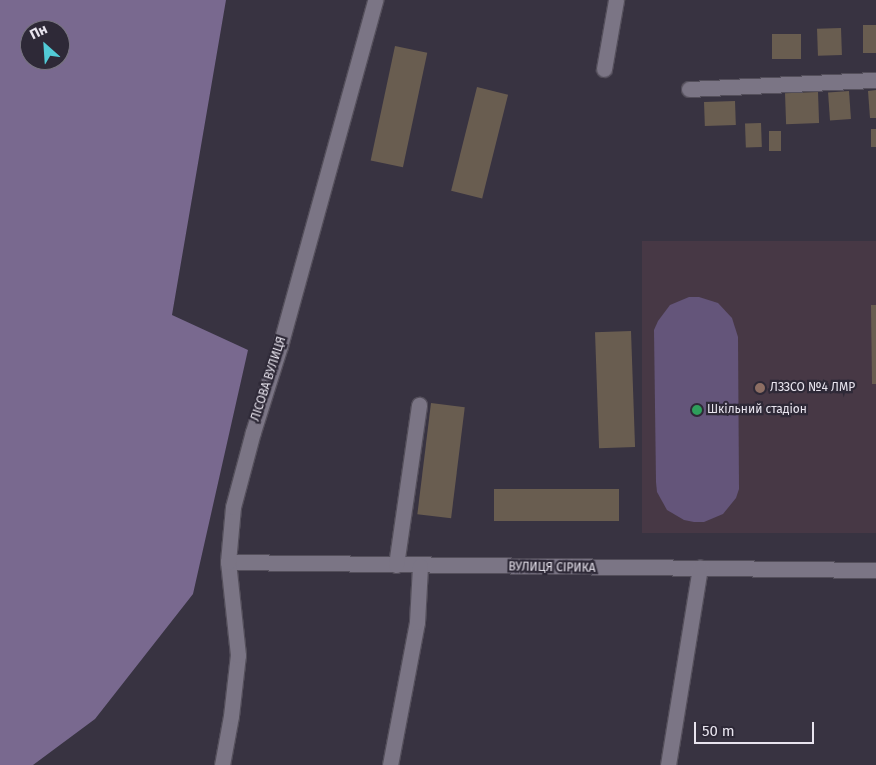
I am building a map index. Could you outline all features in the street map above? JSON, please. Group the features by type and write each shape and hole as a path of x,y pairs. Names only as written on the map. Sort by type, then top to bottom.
{"street":[{"name":"ЛІСОВА ВУЛИЦЯ","path":"222,765 231,716 238,655 228,562 232,506 252,432 280,346 375,0"},
{"path":"604,69 616,0"},
{"path":"689,88 876,80"},
{"path":"396,565 420,405"},
{"name":"ВУЛИЦЯ СІРИКА","path":"228,562 420,566 876,570"},
{"path":"390,765 418,622 420,566"},
{"path":"668,765 700,568"}],"shaded area":[{"path":"0,0 226,0 172,315 248,350 193,594 95,719 33,765 0,765"},
{"name":"ЛЗЗСО №4 ЛМР","path":"642,241 876,241 876,533 642,533"},
{"name":"Шкільний стадіон","path":"689,297 699,297 718,303 732,318 738,337 739,489 736,498 723,514 704,522 684,520 667,510 657,492 656,482 654,330 670,305"}],"building":[{"path":"863,25 876,25 876,53 863,53"},
{"path":"841,28 842,55 818,56 817,29"},
{"path":"772,34 801,34 801,59 772,59"},
{"path":"395,46 427,53 403,167 371,160"},
{"path":"477,87 508,95 482,199 451,191"},
{"path":"876,90 876,118 870,118 868,91"},
{"path":"849,91 851,119 830,120 828,92"},
{"path":"818,92 819,123 786,124 785,93"},
{"path":"735,101 736,125 705,126 704,102"},
{"path":"761,123 762,147 746,148 745,124"},
{"path":"871,129 876,129 876,147 871,147"},
{"path":"769,131 781,131 781,151 769,151"},
{"path":"871,305 876,305 876,384 872,384"},
{"path":"631,331 635,447 599,448 595,332"},
{"path":"431,403 465,407 451,518 417,514"},
{"path":"494,489 619,489 619,521 494,521"}],"place":[{"name":"ЛЗЗСО №4 ЛМР","path":"760,388"},
{"name":"Шкільний стадіон","path":"697,410"}]}
